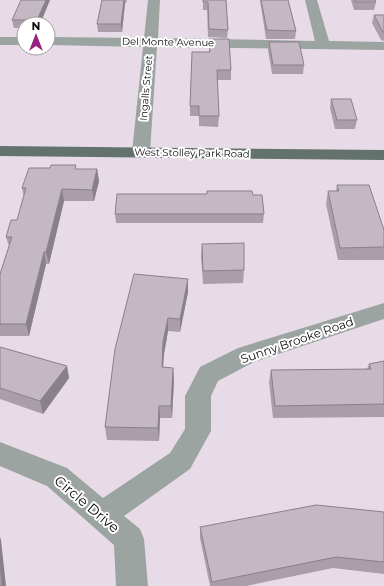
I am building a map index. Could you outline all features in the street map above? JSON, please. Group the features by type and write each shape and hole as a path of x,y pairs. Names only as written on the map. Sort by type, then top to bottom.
{"main road":[{"name":"West Stolley Park Road","path":"0,151 384,154"}],"street":[{"name":"Ingalls Street","path":"141,152 154,0"},
{"path":"312,0 323,45"},
{"path":"0,41 16,41"},
{"name":"Del Monte Avenue","path":"56,41 384,46"},
{"name":"Sunny Brooke Road","path":"102,515 180,462 198,431 198,396 209,374 246,355 384,311"},
{"name":"Circle Drive","path":"0,454 56,477 129,539 132,586"}],"building":[{"path":"21,0 46,0 39,16 16,16 16,20 12,20"},
{"path":"102,0 124,0 121,24 97,24"},
{"path":"203,0 226,0 228,30 209,29 208,2 203,2"},
{"path":"261,0 288,0 296,31 267,30"},
{"path":"355,0 375,0 376,2 355,2"},
{"path":"374,15 384,15 384,32 383,32"},
{"path":"209,39 229,39 231,70 217,70 219,116 199,116 199,106 190,106 192,52 210,52"},
{"path":"269,42 299,42 304,65 273,65"},
{"path":"331,99 351,99 357,120 337,120"},
{"path":"51,165 76,165 75,169 97,169 92,190 62,189 26,324 0,324 0,274 12,237 6,237 11,220 17,220 26,188 22,188 29,168 50,168"},
{"path":"337,185 369,185 384,230 384,247 340,248 328,191 339,191"},
{"path":"207,191 252,191 253,195 262,195 264,214 115,214 117,194 207,194"},
{"path":"244,243 244,270 203,271 202,244"},
{"path":"134,274 188,279 180,319 168,318 163,342 162,367 173,368 171,406 159,406 158,428 105,427 115,349"},
{"path":"0,347 67,366 40,401 0,388"},
{"path":"384,361 384,404 275,406 271,370 371,369 369,364"},
{"path":"316,505 384,512 384,562 336,557 212,582 200,527"},
{"path":"0,563 2,586 0,586"}]}
